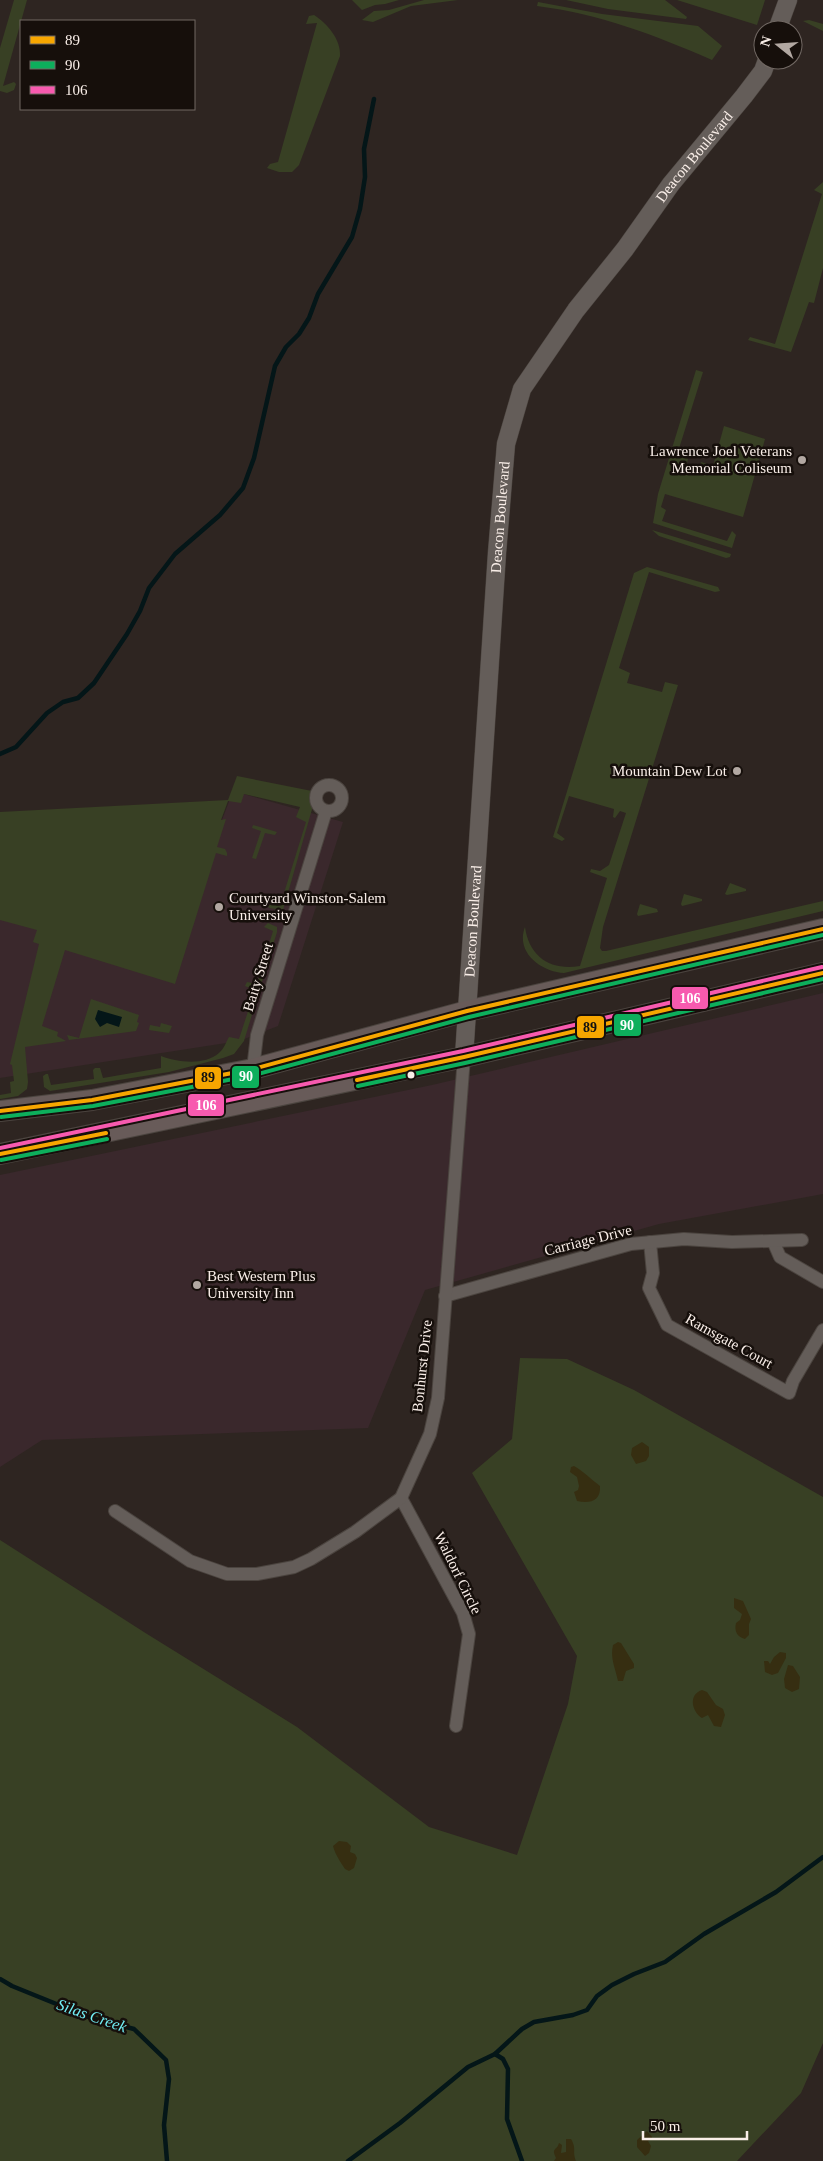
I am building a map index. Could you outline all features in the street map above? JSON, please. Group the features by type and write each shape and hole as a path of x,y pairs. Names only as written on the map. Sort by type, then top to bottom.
{"main road":[{"path":"0,1111 92,1100 253,1069 467,1012 823,929"},
{"path":"0,1154 464,1057 823,973"}],"street":[{"path":"781,20 788,0"},
{"name":"Deacon Boulevard","path":"464,1057 498,534 506,444 522,389 576,310 625,249 671,184 763,70"},
{"name":"Baity Street","path":"253,1069 258,1035 326,811"},
{"name":"Bonhurst Drive","path":"115,1511 190,1561 227,1574 257,1574 285,1569 311,1559 355,1532 401,1498 430,1434 438,1398 464,1057"},
{"name":"Carriage Drive","path":"445,1296 631,1244 684,1239 732,1242 802,1240"},
{"path":"773,1241 780,1257 823,1282"},
{"name":"Ramsgate Court","path":"650,1242 653,1273 649,1288 667,1325 789,1393 793,1381 823,1330"},
{"name":"Waldorf Circle","path":"401,1498 463,1613 469,1634 456,1726"}],"shaded area":[{"path":"233,791 343,822 278,1026 239,1041 0,1078 0,909 172,952"},
{"path":"823,993 823,1194 659,1224 425,1290 368,1428 42,1440 0,1467 0,1175 432,1085"},
{"path":"98,1010 122,1017 119,1027 107,1023 100,1027 95,1019"}],"green space":[{"path":"14,0 27,0 3,86 14,82 16,84 14,90 7,93 0,91 0,48"},
{"path":"352,0 399,0 362,10"},
{"path":"424,0 458,0 411,6 373,22 362,20 374,11 389,10"},
{"path":"566,0 665,0 687,17 686,19 608,9"},
{"path":"677,0 765,0 759,20 753,20 753,24"},
{"path":"538,2 602,14 698,26 722,46 712,60 627,27 583,14 537,6"},
{"path":"314,15 333,33 340,50 340,56 299,165 292,172 279,172 267,168 270,164 278,162 317,23 306,24 309,16"},
{"path":"809,20 823,24 823,31 803,21"},
{"path":"823,182 823,268 814,303 809,302 791,352 748,340 750,337 775,344 822,194 814,190"},
{"path":"696,370 703,372 677,455 688,459 686,467 698,471 701,462 713,466 724,426 765,439 743,517 665,494 661,507 666,510 662,521 727,541 732,531 736,535 732,548 653,523 658,494"},
{"path":"652,530 731,554 730,557 726,558 659,536"},
{"path":"647,567 718,587 720,591 715,592 649,572 619,668 630,673 627,683 662,692 665,682 678,685 603,927 600,948 602,951 606,951 823,901 823,911 564,973 556,972 539,965 527,953 523,936 525,927 531,946 543,960 560,966 580,966 607,878 590,872 591,869 600,871 609,865 626,813 620,811 615,818 613,817 614,809 569,796 557,833 565,839 562,841 553,837 634,573"},
{"path":"237,776 317,792 283,910 269,908 268,906 271,904 280,906 306,822 296,817 300,807 244,794 241,803 228,801 221,820 226,819 217,847 225,849 227,856 216,853 175,984 65,950 42,1026 58,1032 57,1036 66,1041 25,1047 27,1089 18,1096 0,1099 0,1095 11,1093 10,1082 14,1081 12,1065 10,1064 39,944 33,942 37,930 0,920 0,812 228,800"},
{"path":"253,825 277,832 275,835 265,833 256,859 252,858 261,831 252,828"},
{"path":"730,883 746,889 746,891 725,894"},
{"path":"684,894 702,899 702,901 682,906"},
{"path":"640,904 657,909 658,912 638,916"},
{"path":"268,923 277,927 277,932 244,1041 234,1054 169,1072 50,1091 44,1087 43,1076 46,1074 48,1074 51,1085 94,1079 93,1070 95,1068 100,1068 103,1078 161,1068 161,1056 190,1062 206,1060 221,1051 229,1037 239,1039 255,990 245,986 247,982 257,984 273,931 264,927"},
{"path":"91,999 139,1015 136,1031 69,1040 67,1035 79,1038"},
{"path":"161,1023 172,1026 169,1033 149,1030 150,1025 160,1027"},
{"path":"520,1358 567,1359 634,1390 823,1497 823,2043 801,2093 737,2161 0,2161 0,1540 297,1727 429,1827 517,1855 568,1704 577,1656 472,1473 512,1439"}],"sand":[{"path":"642,1442 649,1447 649,1456 646,1461 636,1464 631,1455 632,1448"},
{"path":"574,1466 600,1486 599,1495 594,1500 590,1502 577,1501 574,1492 578,1490 579,1486 577,1477 570,1472 571,1467"},
{"path":"734,1598 743,1601 751,1619 749,1635 745,1639 740,1637 736,1631 736,1623 740,1620 742,1614 734,1608"},
{"path":"618,1642 621,1643 634,1664 634,1668 626,1671 623,1681 618,1681 612,1658 613,1645"},
{"path":"780,1652 786,1653 786,1658 778,1673 772,1675 765,1672 764,1661 768,1661 770,1664"},
{"path":"788,1665 793,1666 800,1677 799,1689 792,1692 785,1688 784,1679"},
{"path":"702,1690 707,1692 716,1705 723,1709 725,1715 721,1727 714,1726 708,1715 702,1718 696,1712 693,1704 694,1696"},
{"path":"339,1841 347,1842 351,1846 350,1852 355,1854 357,1858 354,1868 349,1871 345,1869 333,1846"},
{"path":"647,2131 652,2139 648,2141 651,2146 649,2153 645,2156 637,2147 637,2140"},
{"path":"566,2139 571,2139 573,2142 576,2161 554,2161 556,2158 554,2151 559,2143 562,2145 561,2153 566,2152"}],"waterway":[{"path":"0,754 16,747 47,713 63,702 78,698 94,683 127,634 140,611 149,588 175,554 220,515 243,488 254,458 275,366 286,347 299,334 309,318 318,294 352,237 360,209 365,177 364,149 374,99"},
{"path":"348,2161 400,2123 468,2067 495,2054 522,2029 534,2022 573,2015 587,2010 597,1996 612,1985 665,1962 704,1934 776,1892 823,1857"},
{"name":"Silas Creek","path":"0,1979 12,1986 91,2018 134,2029 166,2060 169,2079 164,2125 167,2161"},
{"path":"495,2054 503,2059 508,2069 507,2119 522,2161"}],"transit line":[{"name":"89","path":"0,1111 92,1100 253,1069 467,1011 823,929"},
{"name":"90","path":"1,1117 93,1106 254,1075 469,1017 823,935"},
{"name":"106","path":"0,1148 463,1051 822,967"},
{"name":"89","path":"357,1080 464,1057 823,973"},
{"name":"90","path":"358,1086 465,1063 823,979"},
{"name":"89","path":"0,1154 106,1133"},
{"name":"90","path":"1,1160 107,1139"}],"place":[{"name":"Lawrence Joel Veterans Memorial Coliseum","path":"802,460"},
{"name":"Mountain Dew Lot","path":"737,771"},
{"name":"Courtyard Winston-Salem University","path":"219,907"},
{"name":"Best Western Plus University Inn","path":"197,1285"}]}
